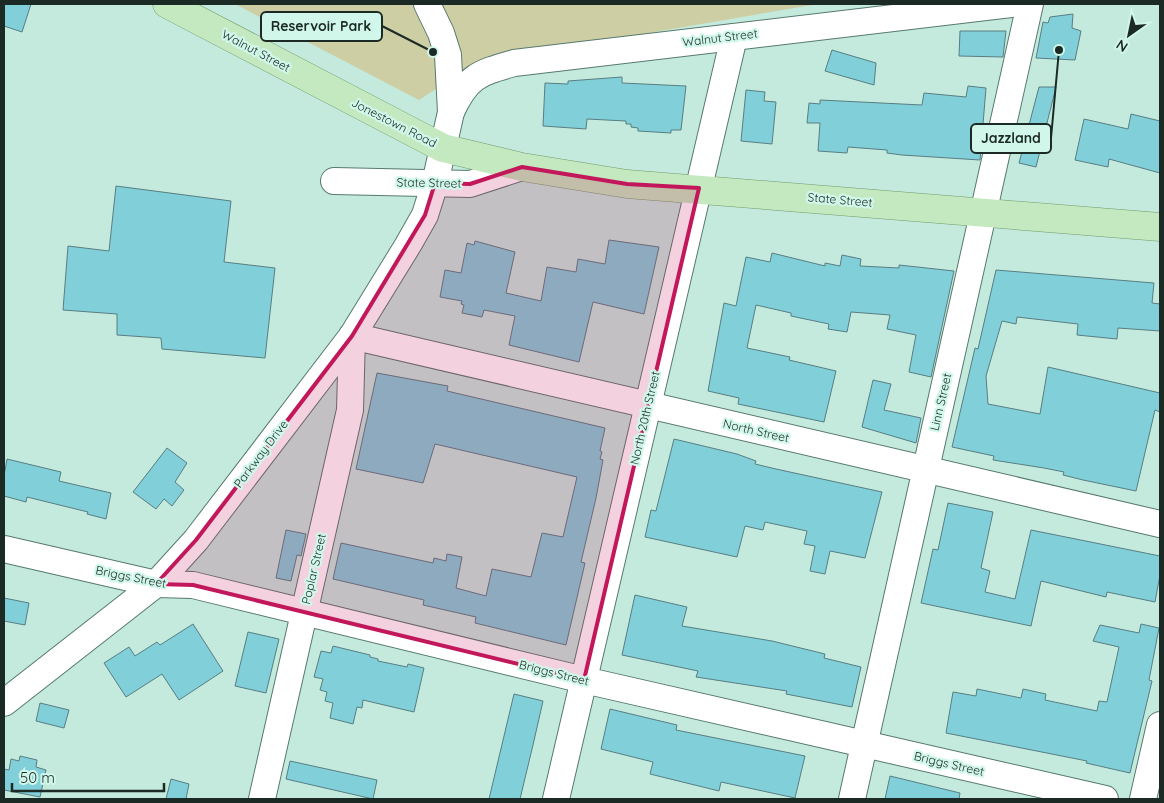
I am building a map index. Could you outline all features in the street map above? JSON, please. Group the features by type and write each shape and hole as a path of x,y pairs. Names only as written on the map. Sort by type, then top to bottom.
{"main road":[{"name":"Walnut Street","path":"167,4 345,98"},
{"name":"Jonestown Road","path":"345,98 443,148"},
{"name":"State Street","path":"443,148 522,167 628,184 699,188 1160,227"}],"street":[{"path":"427,4 441,33 448,56 451,112"},
{"name":"Walnut Street","path":"451,112 461,90 482,72 506,65 1011,4"},
{"name":"Linn Street","path":"852,799 1030,4"},
{"name":"North 20th Street","path":"556,799 734,37"},
{"name":"Parkway Drive","path":"4,703 156,584 196,540 352,336 425,215 435,183 451,112"},
{"name":"State Street","path":"334,181 470,184 522,167"},
{"name":"North Street","path":"352,336 1160,524"},
{"name":"Poplar Street","path":"262,799 350,410 352,336"},
{"name":"Briggs Street","path":"4,549 156,584 193,585 584,680 1105,799"},
{"path":"1143,799 1160,725"}],"highlighted area":[{"path":"522,167 627,184 699,188 584,680 193,585 156,584 196,540 352,336 425,215 435,183 470,184"}],"green space":[{"path":"235,4 818,4 478,62 419,100"}],"building":[{"path":"4,4 31,4 22,32 4,26"},
{"path":"1073,14 1072,28 1081,31 1075,60 1036,58 1043,22 1048,23 1050,17"},
{"path":"960,31 1006,31 1003,57 959,56"},
{"path":"832,50 876,63 874,85 825,71"},
{"path":"622,77 622,83 686,86 681,130 671,130 671,133 638,131 638,128 631,127 631,124 626,124 626,121 587,119 586,129 543,126 545,83 568,84 568,81"},
{"path":"968,86 986,88 980,160 902,155 887,153 887,150 848,147 847,153 818,151 820,123 807,123 809,103 820,104 820,100 922,105 924,93 966,97"},
{"path":"1039,87 1056,87 1036,167 1019,163"},
{"path":"746,90 765,92 764,101 776,102 772,144 741,141"},
{"path":"1131,114 1160,121 1160,173 1109,159 1108,167 1075,160 1084,119 1128,129"},
{"path":"116,186 231,201 224,262 275,268 265,358 162,349 161,338 117,335 117,314 63,310 68,246 109,251"},
{"path":"609,240 659,247 644,314 593,302 579,362 509,345 515,316 484,310 482,317 462,313 464,305 461,304 462,301 440,297 445,270 461,273 467,243 474,245 475,241 515,252 506,293 541,301 547,267 576,272 578,259 605,264"},
{"path":"772,253 825,266 825,263 840,266 842,255 861,259 860,266 899,268 899,265 954,271 931,377 909,372 916,335 887,329 890,315 851,312 847,332 828,329 829,324 791,316 791,313 756,305 747,348 790,357 789,360 836,371 824,422 738,404 739,398 708,391 724,303 736,306 746,257 770,262"},
{"path":"996,270 1154,283 1152,303 1160,304 1160,331 1118,328 1117,339 1077,335 1078,324 1017,317 1016,324 1002,321 986,376 988,404 1040,414 1048,367 1160,393 1160,412 1155,410 1136,491 1063,475 1064,472 993,460 994,456 952,447 975,348 978,349"},
{"path":"377,373 448,386 447,391 605,428 600,451 602,452 600,459 603,460 581,562 585,563 566,645 475,623 476,617 423,605 424,600 333,579 341,543 433,563 434,558 446,561 447,554 462,557 456,588 486,596 492,569 531,577 542,533 563,537 577,477 435,444 423,483 356,469"},
{"path":"873,380 891,384 884,410 921,418 916,443 862,427"},
{"path":"674,439 737,454 756,461 755,464 882,492 865,558 830,551 825,574 810,571 815,546 804,544 807,531 765,522 763,530 745,526 737,557 645,537 651,510 656,511"},
{"path":"167,448 187,463 175,482 184,490 172,506 164,499 156,509 133,492"},
{"path":"7,459 61,472 59,481 111,493 106,519 87,514 88,512 27,497 26,502 4,496 4,476"},
{"path":"948,503 993,512 981,568 990,571 985,592 1015,599 1031,530 1160,556 1160,575 1155,602 1107,592 1106,597 1041,581 1031,626 921,603 933,549 938,550"},
{"path":"286,530 306,534 301,556 297,555 291,581 276,578"},
{"path":"635,595 687,607 682,626 772,641 825,654 824,658 861,667 852,707 786,694 787,691 696,677 698,671 622,655"},
{"path":"4,598 29,603 25,625 4,621"},
{"path":"193,624 223,671 179,700 162,674 126,697 104,663 129,647 135,656 157,642 160,645"},
{"path":"1141,624 1159,628 1149,680 1152,681 1130,773 1086,763 1087,761 946,733 953,692 976,696 977,689 1021,698 1023,689 1046,694 1045,700 1097,711 1099,701 1107,702 1119,647 1093,641 1100,625 1139,633"},
{"path":"248,632 279,639 266,693 235,686"},
{"path":"333,646 370,655 370,657 378,659 378,661 407,667 408,664 424,668 414,712 363,700 362,708 357,707 353,724 330,718 333,703 325,701 327,692 320,690 323,679 314,677 321,651 331,653"},
{"path":"514,694 543,701 533,745 520,799 489,799"},
{"path":"40,703 69,710 64,728 36,721"},
{"path":"610,709 677,725 676,730 805,756 795,798 721,782 719,791 650,774 653,762 601,749"},
{"path":"20,756 37,760 36,767 46,770 40,797 4,790 4,769 9,770 11,759 19,761"},
{"path":"290,761 377,780 373,799 286,779"},
{"path":"890,776 960,793 959,799 885,799"},
{"path":"171,779 189,784 186,799 166,799"}],"place":[{"name":"Jazzland","path":"1059,50"},
{"name":"Reservoir Park","path":"433,52"}]}
